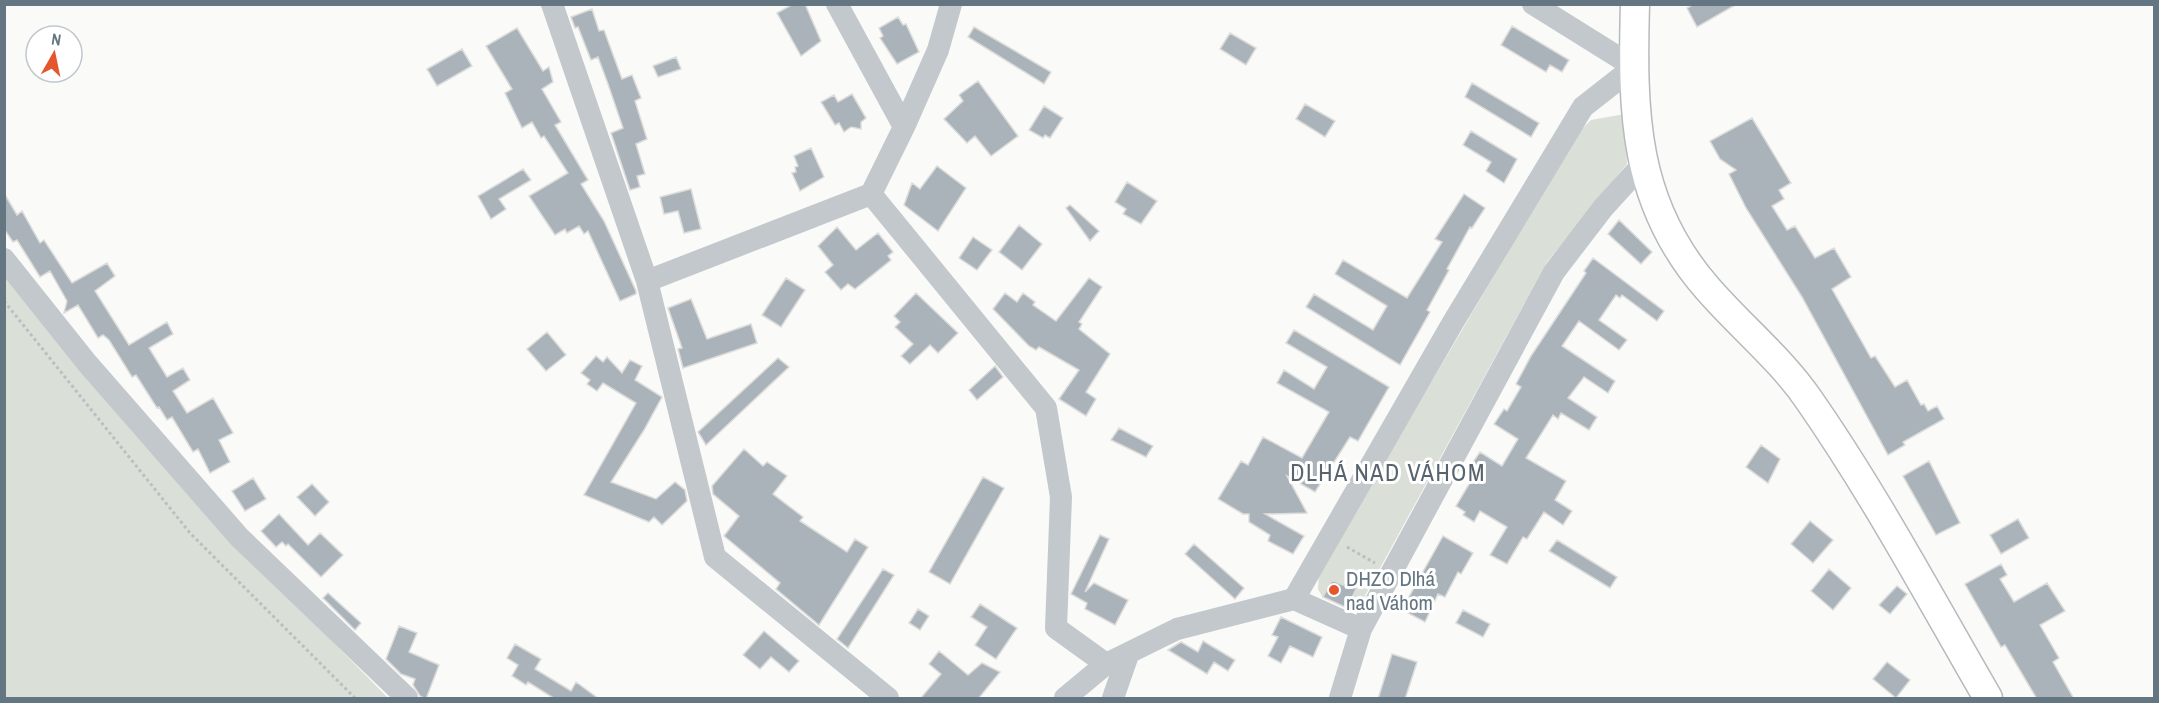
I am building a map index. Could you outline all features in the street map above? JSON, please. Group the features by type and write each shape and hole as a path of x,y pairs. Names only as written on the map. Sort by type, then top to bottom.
{"main road":[{"path":"1635,4 1634,67 1643,164 1653,201 1678,250 1709,290 1807,396 1846,454 1988,699"}],"street":[{"path":"552,4 647,281 715,556 888,699"},
{"path":"837,4 904,127"},
{"path":"647,281 871,194 938,50 951,4"},
{"path":"1294,599 1452,324 1583,107 1634,67 1533,4"},
{"path":"1340,699 1361,628 1554,272 1603,208 1643,164"},
{"path":"871,194 1046,408 1061,497 1056,628 1106,664"},
{"path":"4,259 87,363 239,537 407,699"},
{"path":"1065,699 1106,664 1177,630 1294,599 1361,628"},
{"path":"1113,699 1128,655"}],"path":[{"path":"4,302 190,533 355,699"},
{"path":"1330,537 1392,572"}],"shaded area":[{"path":"1625,114 1627,164 1547,262 1361,603 1352,612 1346,609 1358,585 1343,585 1332,580 1323,598 1318,589 1319,573 1578,133 1591,120"},
{"path":"4,272 232,539 388,698 5,698"}],"building":[{"path":"793,4 805,4 821,41 801,56 777,13"},
{"path":"1694,4 1737,4 1697,27 1687,8"},
{"path":"592,9 599,31 604,30 622,79 632,75 641,98 635,101 647,139 636,144 645,174 637,176 640,187 630,190 611,133 623,128 608,84 598,57 591,60 578,27 575,28 571,17"},
{"path":"898,17 903,25 906,24 919,52 897,64 880,38 883,36 879,28"},
{"path":"1512,26 1569,60 1562,72 1550,65 1546,72 1501,45"},
{"path":"974,27 1051,72 1044,84 968,37"},
{"path":"517,28 543,71 549,67 553,82 542,89 561,122 555,125 588,180 581,184 604,221 636,291 636,294 620,301 588,231 584,234 579,226 567,233 565,229 555,235 529,196 568,173 544,136 541,138 532,122 522,128 505,93 512,89 486,46"},
{"path":"1230,33 1256,48 1246,65 1220,49"},
{"path":"462,49 472,66 437,86 427,69"},
{"path":"676,57 681,69 658,77 653,66"},
{"path":"978,81 1018,136 991,156 975,136 967,143 944,119 963,101 959,95"},
{"path":"1472,83 1539,123 1531,137 1465,97"},
{"path":"852,94 866,118 861,122 861,129 851,127 844,132 839,123 835,125 821,102 834,95 838,102"},
{"path":"1305,104 1335,121 1325,137 1296,119"},
{"path":"1044,106 1063,118 1050,138 1045,135 1043,138 1029,130"},
{"path":"1752,118 1791,183 1779,190 1784,199 1772,206 1787,230 1795,226 1815,258 1834,248 1851,277 1832,289 1871,358 1875,356 1895,387 1907,380 1921,405 1924,404 1928,411 1937,406 1944,419 1903,442 1905,445 1888,455 1802,297 1746,208 1729,174 1736,170 1720,159 1710,141"},
{"path":"1471,131 1517,159 1504,183 1486,171 1491,162 1463,145"},
{"path":"811,148 824,177 800,191 792,173 796,172 795,167 798,166 794,156"},
{"path":"937,166 966,188 938,231 904,205 912,183 920,189"},
{"path":"523,169 531,180 499,199 506,209 491,219 478,196"},
{"path":"1127,182 1157,201 1141,224 1123,214 1126,209 1115,202"},
{"path":"691,189 701,229 684,233 678,211 664,214 660,197"},
{"path":"4,193 17,215 22,211 40,243 44,240 72,283 107,263 115,276 95,291 129,345 167,322 173,334 149,348 167,377 183,368 190,380 173,391 187,413 213,398 233,433 219,440 230,462 210,473 198,449 193,452 172,417 167,420 159,407 157,408 136,375 132,377 109,340 103,335 98,338 78,305 64,313 67,301 50,271 40,277 17,240 13,242 4,229"},
{"path":"1464,194 1485,208 1472,228 1470,227 1447,269 1449,270 1427,310 1430,312 1400,365 1306,307 1314,294 1373,330 1387,306 1335,274 1343,260 1407,298 1442,242 1435,239"},
{"path":"1070,205 1099,231 1090,241 1066,208"},
{"path":"1619,220 1652,252 1641,264 1608,234"},
{"path":"1019,225 1042,244 1022,270 999,252"},
{"path":"837,227 856,250 878,233 893,252 888,256 891,260 855,289 848,284 841,290 825,272 833,265 818,246"},
{"path":"973,237 992,250 977,270 959,258"},
{"path":"1593,258 1664,311 1657,321 1622,295 1620,298 1616,295 1599,320 1627,340 1619,350 1579,321 1562,346 1615,381 1608,393 1584,377 1568,398 1597,417 1589,430 1561,413 1558,419 1553,415 1526,458 1566,481 1555,500 1572,511 1563,525 1544,512 1527,539 1523,537 1507,564 1490,555 1507,527 1480,511 1474,522 1463,515 1465,512 1456,506 1478,469 1471,465 1480,452 1502,466 1518,439 1494,424 1504,409 1507,411 1521,387 1516,384 1531,356 1586,273 1584,271"},
{"path":"786,278 805,290 781,327 762,315"},
{"path":"1089,278 1102,287 1079,322 1082,324 1079,329 1110,354 1086,392 1096,399 1086,416 1059,399 1079,370 1039,347 1036,350 1029,346 993,309 1005,293 1017,302 1023,293 1035,302 1033,305 1056,321"},
{"path":"916,293 958,333 938,353 930,345 910,364 901,356 913,344 895,327 900,322 894,316"},
{"path":"691,299 707,339 751,324 757,343 683,368 678,349 682,348 668,308"},
{"path":"1294,330 1389,387 1358,441 1350,437 1315,492 1287,476 1307,513 1265,514 1304,536 1293,554 1268,541 1270,535 1249,522 1249,514 1243,514 1218,499 1241,461 1248,465 1263,437 1302,458 1329,412 1277,383 1284,370 1314,389 1327,367 1286,343"},
{"path":"547,332 566,355 546,371 527,349"},
{"path":"596,356 603,362 607,357 622,373 630,360 642,366 635,380 662,397 611,482 656,499 675,482 685,490 687,501 662,525 654,517 649,522 584,495 636,403 603,383 597,391 587,384 590,380 581,373"},
{"path":"778,358 789,367 706,445 698,432"},
{"path":"995,366 1003,377 977,400 969,390"},
{"path":"1119,428 1153,446 1146,457 1111,440"},
{"path":"1761,445 1780,459 1768,483 1746,467"},
{"path":"744,449 763,466 767,462 787,476 773,494 803,517 800,521 847,552 855,539 868,547 819,625 776,589 780,583 724,536 739,516 713,494 712,486"},
{"path":"1929,461 1960,523 1936,535 1903,476"},
{"path":"983,477 1004,488 950,584 929,572"},
{"path":"253,478 266,499 245,511 232,491"},
{"path":"312,484 329,502 315,516 297,497"},
{"path":"279,514 308,545 320,533 343,555 321,577 288,544 286,546 282,542 276,547 261,531"},
{"path":"2018,519 2029,538 2001,554 1990,535"},
{"path":"1810,521 1833,540 1813,563 1791,544"},
{"path":"1100,535 1109,539 1085,592 1094,583 1128,600 1115,625 1085,609 1087,603 1071,594"},
{"path":"1443,536 1473,553 1461,574 1458,572 1445,597 1438,594 1425,622 1408,613 1411,608 1405,604"},
{"path":"1557,540 1617,577 1610,588 1549,551"},
{"path":"1194,544 1244,588 1235,599 1185,554"},
{"path":"2001,564 2007,575 2000,579 2014,602 2047,583 2065,611 2040,625 2059,658 2053,662 2074,699 2037,699 2005,645 2001,647 1965,584"},
{"path":"883,569 894,575 848,648 837,639"},
{"path":"1829,569 1851,588 1833,610 1811,591"},
{"path":"1346,579 1358,585 1347,608 1323,597 1332,580 1343,585"},
{"path":"1897,586 1907,594 1890,614 1879,605"},
{"path":"328,593 361,623 355,630 323,598"},
{"path":"980,604 1017,628 996,659 975,645 987,627 971,617"},
{"path":"918,609 929,616 920,630 909,623"},
{"path":"1463,610 1490,624 1483,637 1456,623"},
{"path":"1281,617 1322,637 1313,657 1290,646 1281,663 1268,656 1278,637 1272,635"},
{"path":"399,626 417,633 409,652 439,665 426,699 420,696 413,685 415,679 401,674 386,659"},
{"path":"764,631 799,661 789,672 771,657 760,669 743,655"},
{"path":"1203,641 1235,660 1228,671 1214,662 1207,674 1168,650 1181,642 1198,652"},
{"path":"515,644 541,659 535,669 571,691 576,682 599,699 555,699 528,682 526,685 512,676 518,665 507,658"},
{"path":"939,651 968,675 982,663 1000,672 978,699 920,699 941,674 929,664"},
{"path":"1392,654 1417,662 1405,699 1378,699"},
{"path":"1887,662 1910,680 1896,698 1873,679"}],"place":[{"name":"DHZO Dlhá nad Váhom","path":"1334,590"}],"district":[{"name":"DLHÁ NAD VÁHOM","path":"1388,472"}]}
